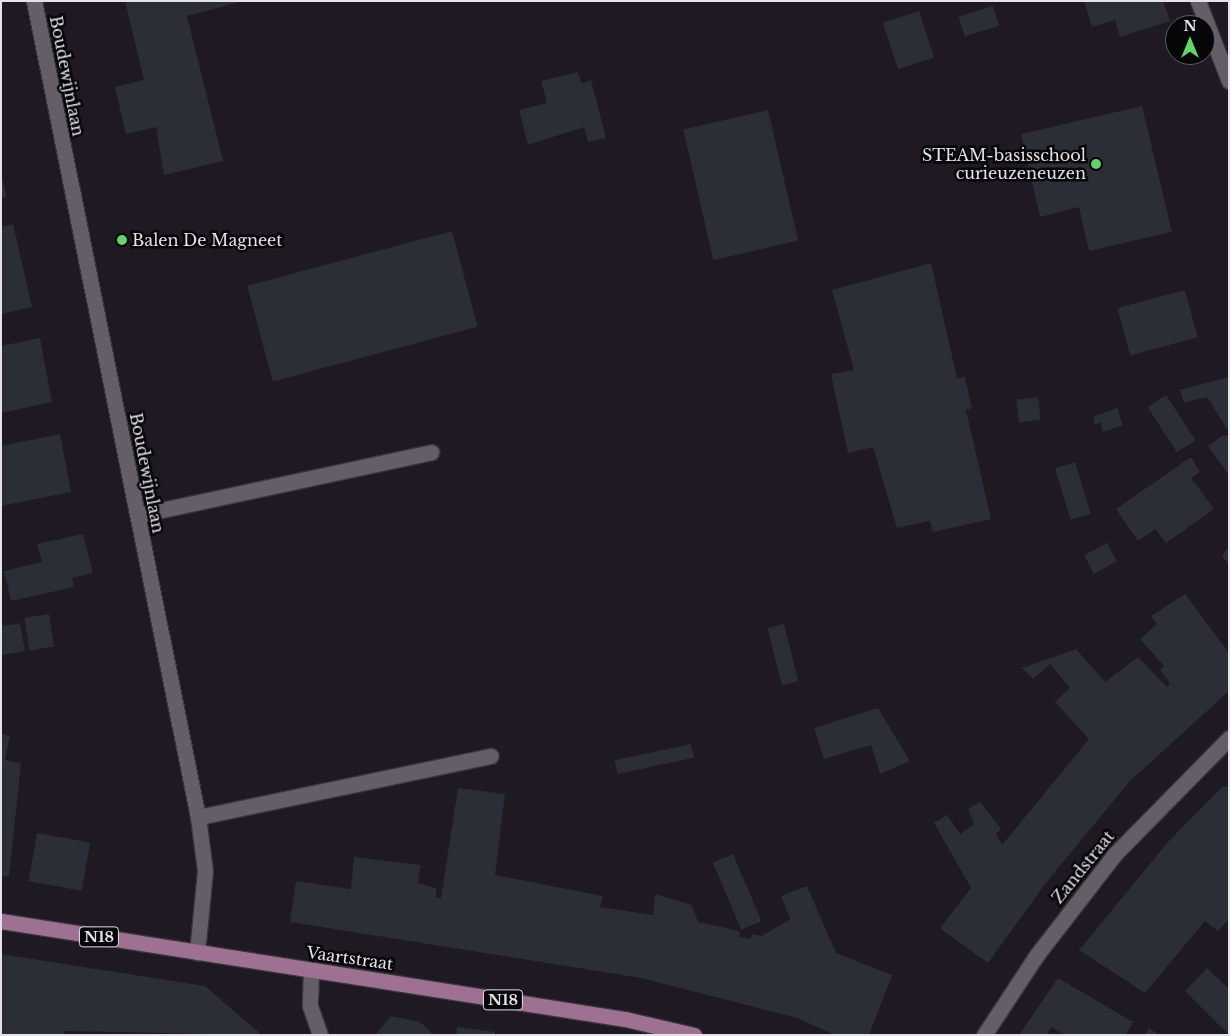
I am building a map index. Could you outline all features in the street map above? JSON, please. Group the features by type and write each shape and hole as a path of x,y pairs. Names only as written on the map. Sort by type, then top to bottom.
{"main road":[{"name":"Vaartstraat","path":"1,921 615,1018 694,1035"}],"street":[{"name":"Boudewijnlaan","path":"34,1 198,817 206,870 197,953"},
{"path":"1198,1 1229,81"},
{"path":"138,515 431,452"},
{"name":"Zandstraat","path":"984,1035 1036,956 1114,855 1229,738"},
{"path":"198,817 491,756"},
{"path":"311,970 310,1006 320,1035"}],"building":[{"path":"125,1 243,1 187,16 223,161 164,175 156,127 126,134 115,87 144,80"},
{"path":"1084,1 1163,1 1168,15 1165,15 1165,23 1120,37 1115,20 1092,27"},
{"path":"993,6 999,26 965,37 959,17"},
{"path":"919,11 934,58 898,69 883,23"},
{"path":"578,72 581,83 591,80 606,138 588,142 584,127 528,145 519,110 547,103 541,81"},
{"path":"1142,106 1172,232 1089,251 1079,207 1040,217 1021,134"},
{"path":"768,110 798,241 713,260 683,130"},
{"path":"1,175 7,197 1,198"},
{"path":"13,224 32,307 1,314 1,227"},
{"path":"452,231 478,327 273,381 247,286"},
{"path":"931,263 957,378 965,377 972,408 966,410 991,519 933,532 930,521 897,528 873,447 848,453 831,374 854,370 832,290"},
{"path":"1185,290 1198,337 1130,355 1117,308"},
{"path":"40,338 52,402 1,413 1,346"},
{"path":"1229,377 1229,432 1207,397 1184,403 1180,390"},
{"path":"1166,395 1195,440 1177,452 1148,407"},
{"path":"1038,397 1041,420 1019,423 1016,400"},
{"path":"1117,408 1123,425 1103,432 1100,422 1095,425 1093,417"},
{"path":"60,434 71,492 1,506 1,446"},
{"path":"1223,435 1229,436 1229,475 1208,446"},
{"path":"1191,457 1200,472 1191,478 1214,509 1166,543 1155,529 1138,541 1116,509"},
{"path":"1075,462 1091,514 1071,520 1055,468"},
{"path":"83,534 93,573 72,578 74,587 11,601 4,571 42,562 37,544"},
{"path":"1107,543 1117,562 1094,574 1084,555"},
{"path":"1229,547 1229,565 1222,555"},
{"path":"1185,594 1229,653 1229,691 1129,782 1045,884 988,963 940,928 971,888 934,823 947,815 960,834 974,824 968,809 980,802 1001,829 996,834 1002,845 1089,739 1055,702 1070,688 1050,664 1033,679 1022,668 1076,649 1105,682 1138,657 1167,687 1170,683 1160,670 1164,666 1140,639 1157,624 1151,616"},
{"path":"49,614 54,647 29,651 24,618"},
{"path":"20,623 25,651 1,655 1,626"},
{"path":"784,624 798,681 782,685 768,628"},
{"path":"878,708 910,761 880,774 871,745 824,759 814,728"},
{"path":"1,734 10,736 5,760 21,763 9,877 1,876"},
{"path":"691,744 694,758 618,774 615,760"},
{"path":"1223,786 1229,787 1229,919 1218,931 1205,921 1145,993 1079,950 1168,842"},
{"path":"458,788 505,794 495,875 603,896 600,907 653,915 655,894 692,905 698,922 739,931 740,937 750,939 752,934 762,936 790,919 781,896 807,886 836,953 892,975 869,1035 835,1035 797,1018 641,978 290,922 296,881 351,889 354,857 421,865 418,883 436,888 436,898 441,898"},
{"path":"37,833 90,842 82,891 28,881"},
{"path":"733,854 762,921 741,930 713,863"},
{"path":"1,954 205,986 262,1035 64,1031 64,1035 1,1035"},
{"path":"1207,968 1229,989 1229,1035 1185,991"},
{"path":"1058,978 1133,1022 1126,1035 1065,1035 1051,1027 1047,1035 1019,1035"},
{"path":"391,1016 420,1022 434,1035 375,1035"},
{"path":"457,1027 495,1032 495,1035 456,1035"},
{"path":"1149,1028 1159,1035 1145,1035"}],"place":[{"name":"STEAM-basisschool curieuzeneuzen","path":"1096,164"},
{"name":"Balen De Magneet","path":"122,240"}]}
